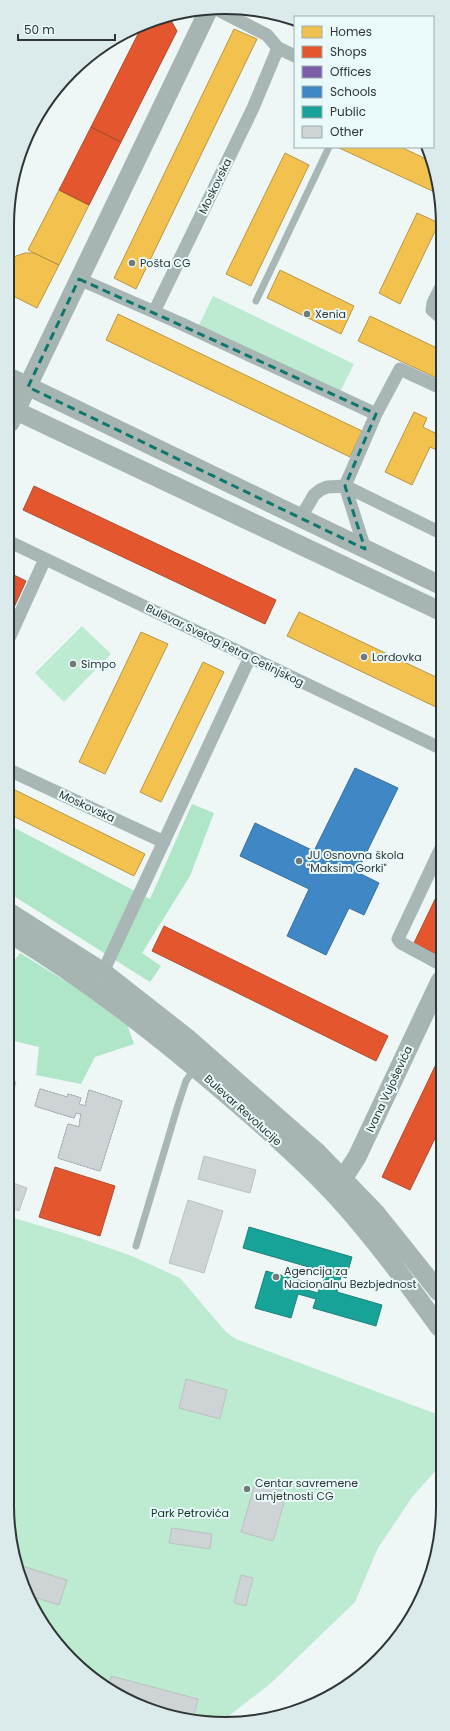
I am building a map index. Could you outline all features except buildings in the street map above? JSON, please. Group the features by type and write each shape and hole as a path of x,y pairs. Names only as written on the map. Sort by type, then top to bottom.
{"main road":[{"path":"14,411 28,387 206,15"},
{"path":"14,380 436,583"},
{"path":"14,415 436,609"},
{"name":"Bulevar Revolucije","path":"14,915 103,972 186,1037 318,1153 367,1232 436,1323"},
{"name":"Bulevar Revolucije","path":"14,936 114,1002 339,1186 375,1212 436,1288"},
{"name":"Ivana Vujoševića","path":"339,1186 357,1157 436,990"}],"street":[{"path":"226,14 267,35 278,48 294,56"},
{"name":"Moskovska","path":"154,312 253,108 278,48"},
{"path":"79,279 376,414"},
{"path":"436,297 432,310 436,314"},
{"path":"365,549 345,486 376,414 400,369 436,386"},
{"path":"301,517 314,495 320,490 327,487 345,486 436,531"},
{"name":"Bulevar Svetog Petra Cetinjskog","path":"14,544 436,746"},
{"path":"14,627 45,559"},
{"path":"103,972 250,657"},
{"name":"Moskovska","path":"14,772 164,842"},
{"path":"436,858 398,939 401,943 436,962"}],"lane":[{"path":"256,301 329,148"},
{"path":"136,1246 178,1105 186,1081 195,1067"}],"highlighted area":[{"path":"79,279 376,414 345,486 365,549 28,387"}],"green space":[{"path":"213,296 354,364 340,392 199,325"},
{"name":"Simpo","path":"82,626 111,654 64,702 35,673"},
{"path":"192,804 214,813 190,876 142,953 161,966 150,982 14,896 14,828 150,899"},
{"path":"20,953 75,987 127,1024 134,1044 95,1057 81,1084 36,1075 39,1047 14,1041 14,961"},
{"name":"Park Petrovića","path":"14,1218 132,1256 180,1278 226,1332 236,1339 436,1414 436,1470 413,1496 378,1548 355,1602 270,1684 227,1717 211,1717 184,1713 157,1706 119,1689 86,1665 66,1645 42,1612 30,1587 21,1561 14,1520"}],"place":[{"name":"Pošta CG","path":"132,263"},
{"name":"Xenia","path":"307,314"},
{"name":"Lordovka","path":"364,657"},
{"name":"Simpo","path":"73,664"},
{"name":"JU Osnovna škola \"Maksim Gorki\"","path":"299,861"},
{"name":"Agencija za Nacionalnu Bezbjednost","path":"276,1277"},
{"name":"Centar savremene umjetnosti CG","path":"247,1489"}]}
